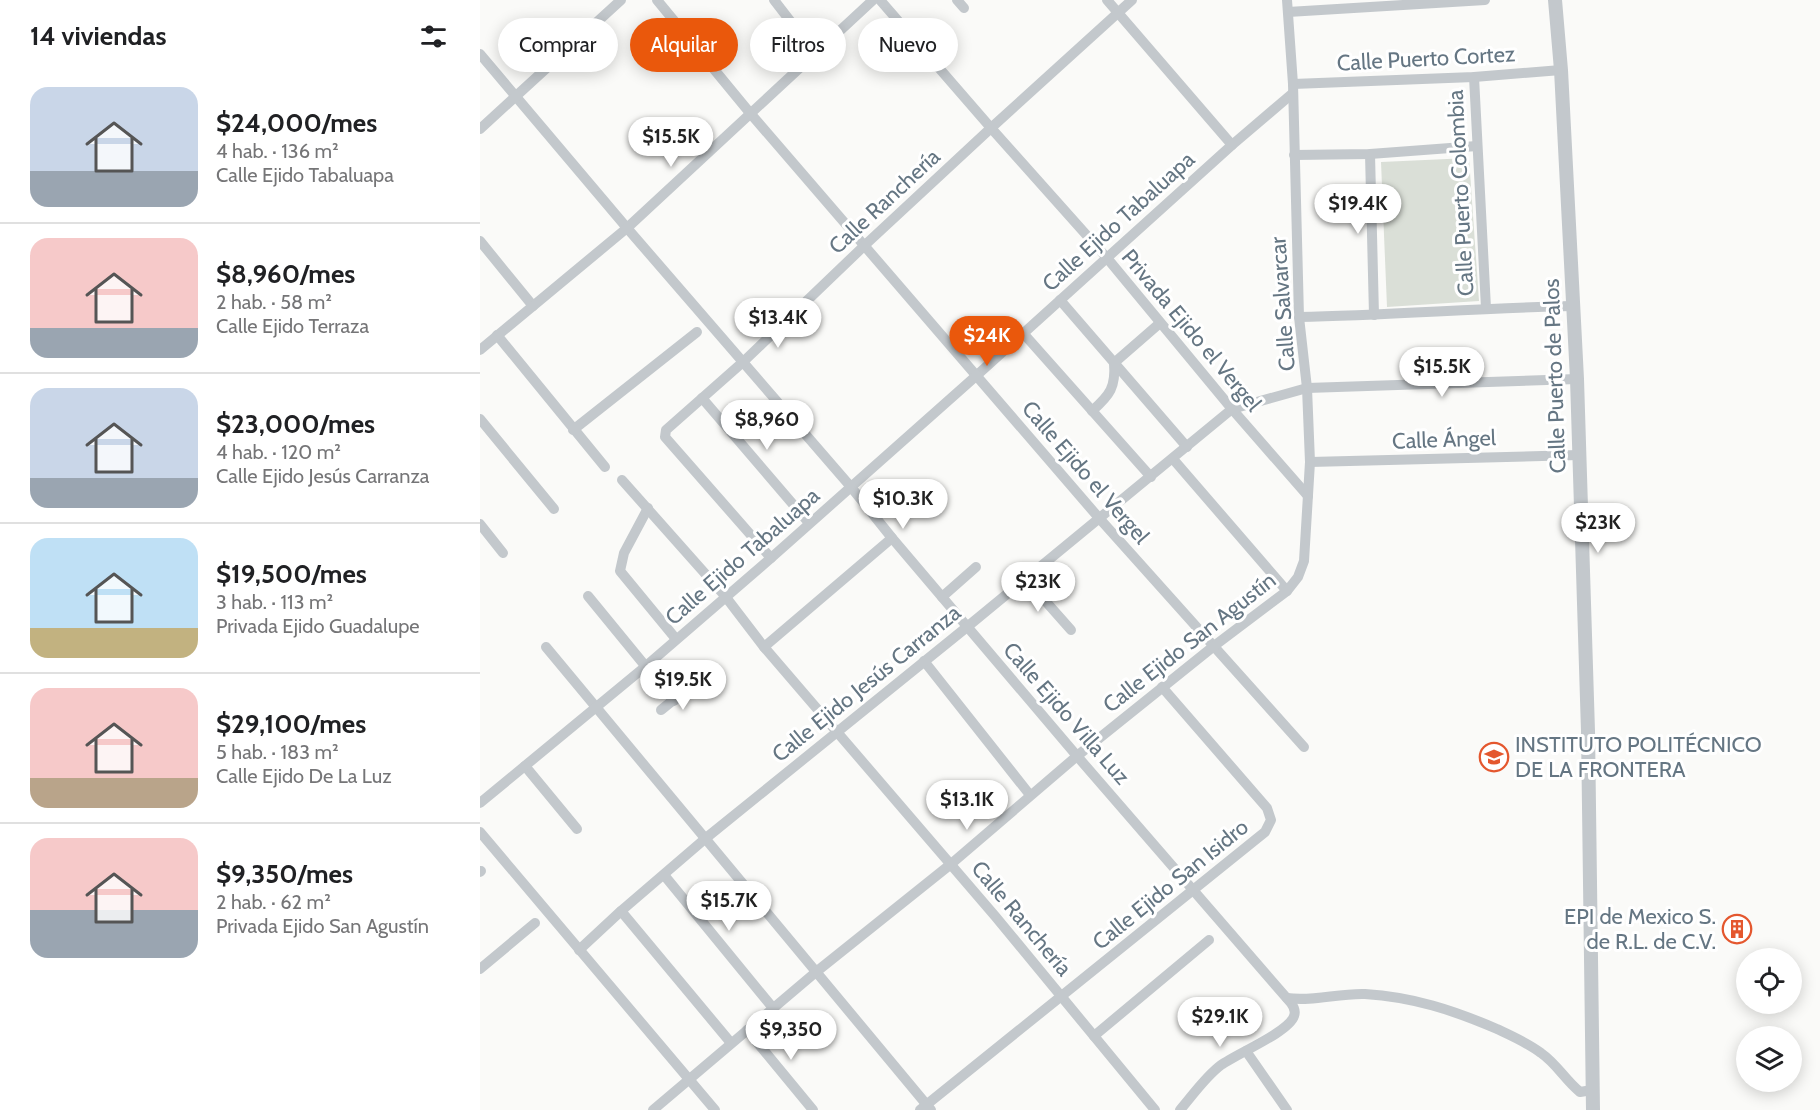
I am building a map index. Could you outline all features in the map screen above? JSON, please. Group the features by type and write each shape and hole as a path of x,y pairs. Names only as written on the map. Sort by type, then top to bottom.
{"street":[{"path":"480,129 621,0"},
{"name":"Calle Ejido el Vergel","path":"657,0 750,113 976,376 1099,518 1304,747"},
{"path":"774,0 788,18"},
{"path":"846,25 873,0"},
{"name":"Privada Ejido el Vergel","path":"880,0 1107,258 1232,409 1308,496"},
{"path":"1107,0 1232,145"},
{"name":"Calle Ranchería","path":"771,558 665,437 664,433 743,362 991,128 1132,0"},
{"name":"Calle Salvarcar","path":"1287,0 1293,88 1299,317 1307,388 1310,462 1302,570"},
{"path":"1288,12 1485,0"},
{"name":"Calle Puerto de Palos","path":"1555,0 1561,70 1579,455 1588,731 1593,1110"},
{"name":"Calle Ejido Villa Luz","path":"480,54 851,487 1077,756 1294,1007 1295,1015 1290,1023 1246,1051"},
{"name":"Calle Puerto Cortez","path":"1293,88 1561,70"},
{"path":"480,350 627,228 794,72"},
{"name":"Calle Puerto Colombia","path":"1474,77 1486,308"},
{"name":"Calle Ejido Tabaluapa","path":"480,803 646,666 771,558 976,376 1293,88"},
{"path":"1294,155 1370,154 1478,146"},
{"path":"1370,154 1374,315"},
{"path":"480,241 533,306"},
{"path":"1060,300 1187,447"},
{"path":"1299,317 1573,306"},
{"path":"1092,411 1106,399 1113,388 1114,363 1160,323"},
{"path":"573,430 697,332"},
{"path":"1023,333 1151,477"},
{"path":"497,335 605,467"},
{"name":"Calle Ejido Jesús Carranza","path":"579,950 706,838 968,627 1232,409 1307,388 1576,379"},
{"path":"702,398 809,523"},
{"path":"480,420 554,509"},
{"name":"Calle Ángel","path":"1310,462 1579,455"},
{"path":"1173,459 1287,591"},
{"name":"Calle Ranchería","path":"622,480 725,596 764,648 951,864 1155,1110"},
{"path":"648,508 624,553 620,567 621,574 676,639"},
{"path":"480,524 504,553"},
{"path":"764,648 892,538"},
{"path":"942,597 976,567"},
{"name":"Calle Ejido San Agustín","path":"653,1110 816,972 951,864 1077,756 1214,646 1287,591 1302,570"},
{"path":"1025,578 1071,630"},
{"path":"588,596 674,700"},
{"path":"546,647 706,838 926,1108"},
{"path":"924,661 1030,795"},
{"name":"Calle Ejido San Isidro","path":"926,1108 1265,832 1271,820 1267,808 1162,687"},
{"path":"661,710 687,689"},
{"path":"525,766 576,829"},
{"path":"480,832 715,1110"},
{"path":"664,875 773,1008"},
{"path":"621,911 731,1043"},
{"path":"480,969 535,923"},
{"path":"1094,1036 1209,940"},
{"path":"1287,998 1307,1000 1361,994 1396,996 1422,1002 1484,1024 1528,1044 1553,1063 1568,1083 1580,1092 1592,1090"},
{"path":"747,1030 813,1110"},
{"path":"1180,1110 1221,1064 1246,1051 1287,1110"}],"shaded area":[{"path":"1469,158 1479,301 1387,307 1381,162"}],"place":[{"name":"INSTITUTO POLITÉCNICO DE LA FRONTERA","path":"1494,757"},
{"name":"EPI de Mexico S. de R.L. de C.V.","path":"1737,929"}]}
